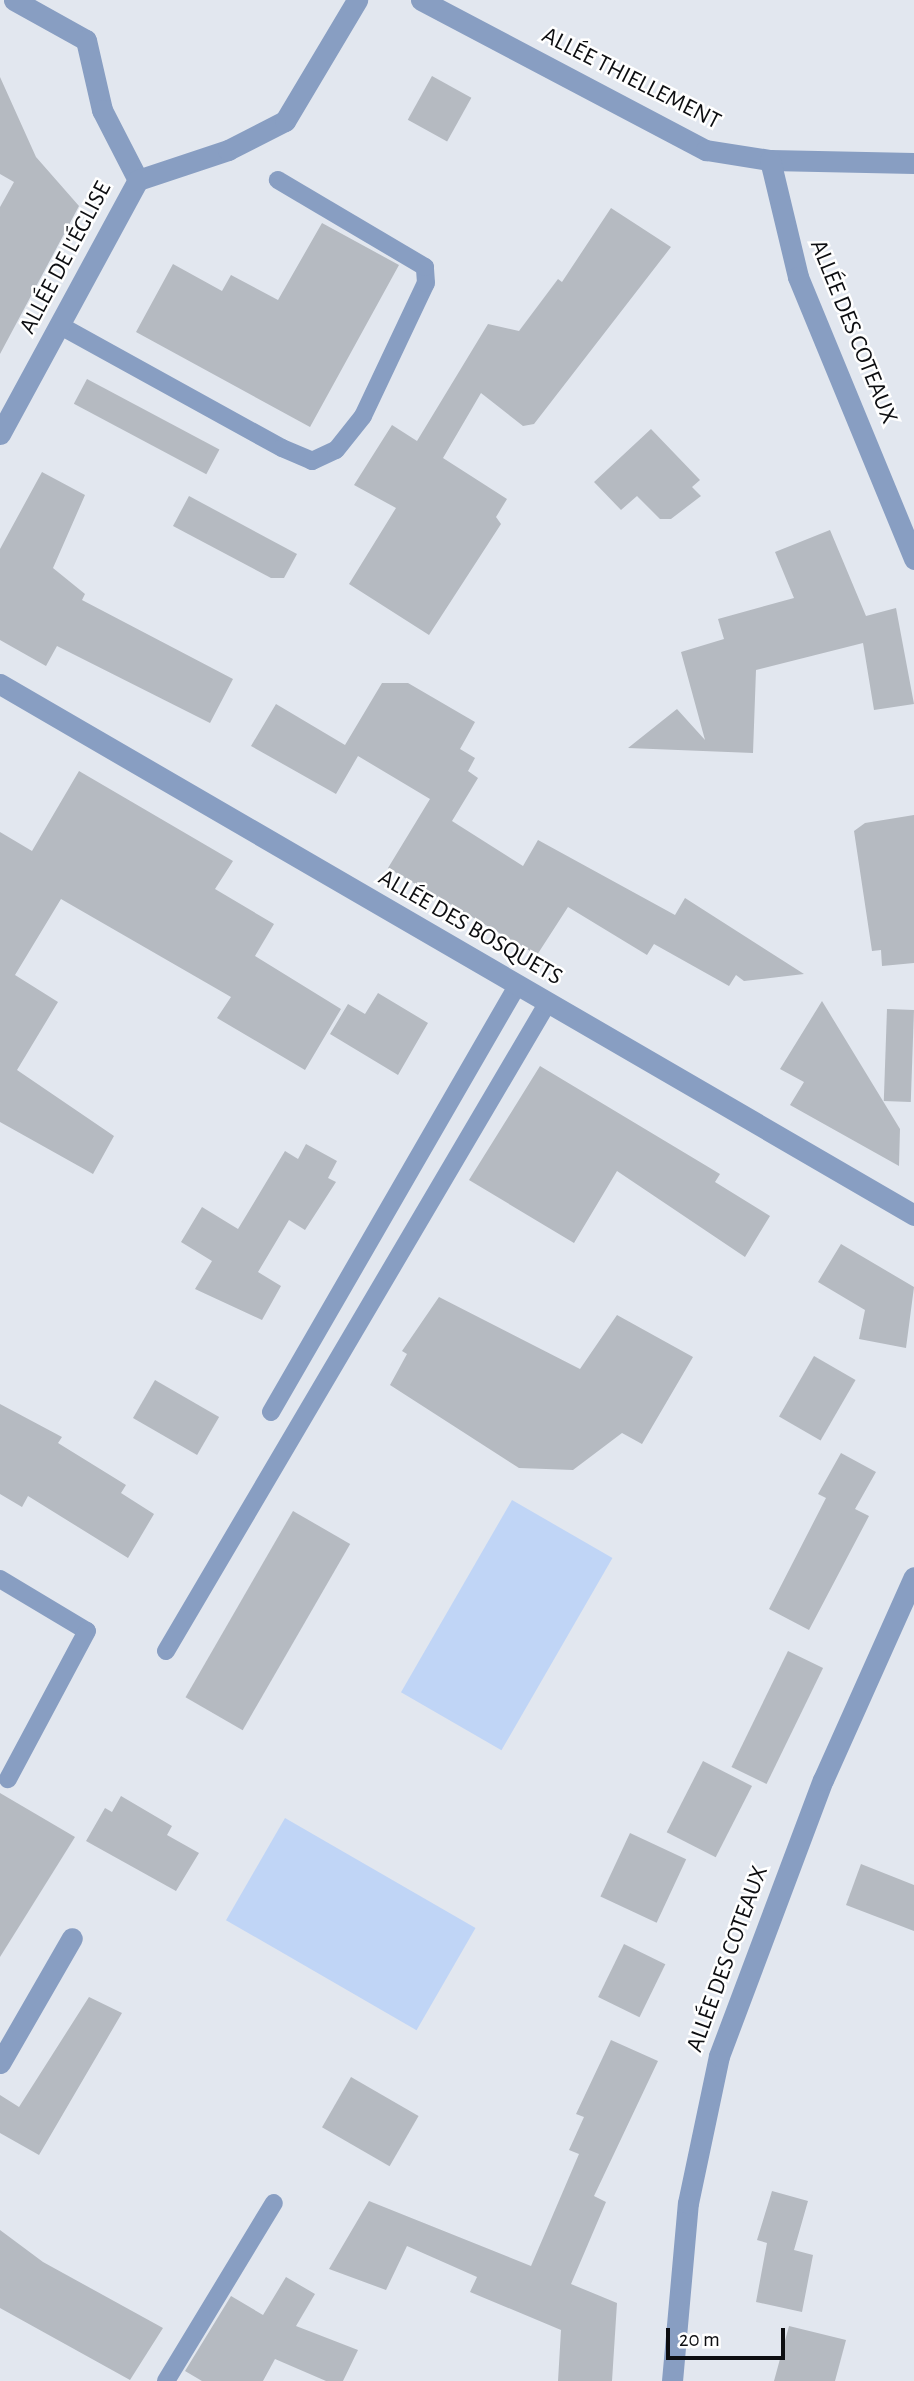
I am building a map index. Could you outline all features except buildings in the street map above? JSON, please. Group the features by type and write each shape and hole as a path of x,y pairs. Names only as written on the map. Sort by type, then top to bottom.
{"street":[{"name":"ALLÉE DE L'ÉGLISE","path":"14,0 86,40 102,110 138,180"},
{"name":"ALLÉE DE L'ÉGLISE","path":"0,434 138,180 228,150 285,121 357,0"},
{"name":"ALLÉE THIELLEMENT","path":"421,0 706,150 769,160 914,163"},
{"name":"ALLÉE DES COTEAUX","path":"769,160 798,277 914,559"},
{"name":"ALLÉE DES BOSQUETS","path":"0,684 914,1215"},
{"name":"ALLÉE DES COTEAUX","path":"672,2381 688,2203 719,2056 823,1780 914,1577"},
{"path":"0,2063 72,1938"}],"lane":[{"path":"59,326 282,448 312,461 336,450 363,416 426,283 425,267 278,180"},
{"path":"271,1412 517,986"},
{"path":"166,1651 547,1004"},
{"path":"0,1579 87,1631 8,1779"},
{"path":"166,2381 274,2203"}],"shaded area":[{"path":"512,1500 612,1558 501,1750 401,1692"},
{"path":"285,1818 476,1928 417,2030 226,1920"}]}
